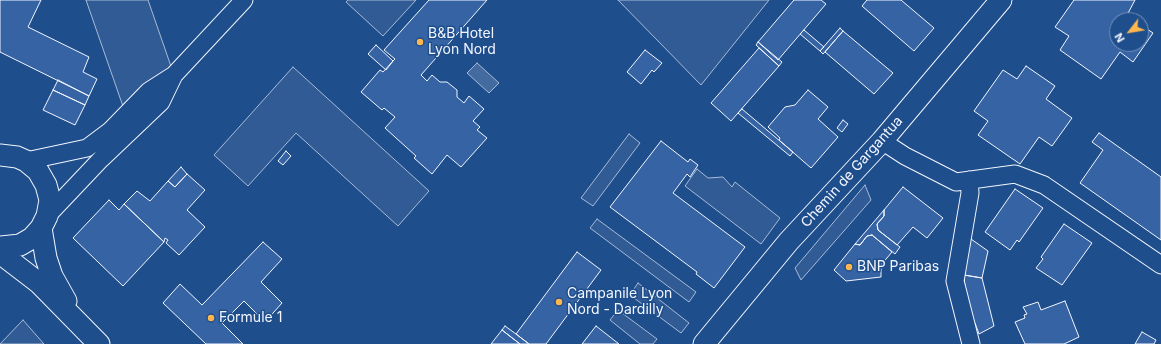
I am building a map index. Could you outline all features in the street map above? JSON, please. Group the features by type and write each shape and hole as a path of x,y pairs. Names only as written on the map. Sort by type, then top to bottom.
{"street":[{"path":"26,161 87,148 111,130 149,91 174,75 244,0"},
{"name":"Chemin de Gargantua","path":"704,344 789,241 882,141 1001,0"},
{"path":"0,247 20,245 32,238 44,222 101,158 161,102 174,75"},
{"path":"882,141 905,156 956,182 1015,174 1044,185 1161,265"},
{"path":"0,155 17,157 26,161 38,171 46,185 50,200 44,222 46,258 52,276 65,299 93,337"},
{"path":"969,180 970,193 955,281 972,344"},
{"path":"0,253 39,284 93,337"}],"shaded area":[{"path":"86,0 148,0 174,75 126,115"},
{"path":"348,0 416,0 383,36 346,2"},
{"path":"618,0 769,0 701,85"},
{"path":"477,63 499,83 489,93 467,73"},
{"path":"293,67 429,191 398,226 296,133 248,186 214,155"},
{"path":"629,134 640,143 593,206 581,198"},
{"path":"697,169 708,178 723,177 732,187 735,182 780,218 761,244 685,186"},
{"path":"865,185 871,200 801,280 795,268"},
{"path":"597,219 696,292 689,302 590,228"},
{"path":"638,283 689,323 681,333 630,295"},
{"path":"618,310 657,339 653,344 640,344 610,320"},
{"path":"23,320 44,344 0,344"}],"building":[{"path":"0,0 41,0 28,27 89,57 83,72 97,79 89,96 0,52"},
{"path":"429,0 487,0 421,75 427,81 432,75 440,82 447,82 457,90 457,97 464,103 469,96 484,109 473,121 480,127 477,130 487,138 461,167 447,155 432,174 414,158 416,156 385,128 395,117 384,108 382,110 361,92 380,70 383,72 395,59 384,50"},
{"path":"794,0 821,0 826,4 778,60 758,42"},
{"path":"867,0 901,0 934,28 914,51 862,6"},
{"path":"1074,0 1135,0 1129,12 1109,12 1109,52 1120,52 1101,79 1060,50 1069,36 1055,27"},
{"path":"840,28 843,31 823,54 820,51"},
{"path":"804,30 824,47 820,51 800,34"},
{"path":"1149,30 1153,33 1149,39"},
{"path":"843,31 893,73 874,94 825,52"},
{"path":"758,42 782,62 779,66 756,45"},
{"path":"376,45 393,61 386,70 368,54"},
{"path":"759,48 779,66 731,121 711,103"},
{"path":"645,50 662,63 654,72 652,70 641,84 627,72"},
{"path":"1120,52 1140,52 1133,62"},
{"path":"1026,66 1055,86 1046,99 1072,118 1052,146 1039,137 1020,164 978,135 988,121 974,111 1003,70 1017,79"},
{"path":"58,80 89,96 85,105 53,90"},
{"path":"53,90 85,105 75,125 43,110"},
{"path":"808,90 828,107 818,119 838,137 811,168 779,140 780,138 768,127 785,107 795,105"},
{"path":"742,109 793,152 790,156 738,113"},
{"path":"843,120 848,124 842,132 837,128"},
{"path":"1099,133 1161,177 1161,240 1080,183 1103,150 1092,142"},
{"path":"661,141 688,162 690,159 698,165 690,177 687,174 673,193 745,247 714,288 696,274 697,272 610,207"},
{"path":"286,151 291,156 283,165 278,161"},
{"path":"181,167 187,174 175,187 168,181"},
{"path":"187,174 205,190 187,210 205,227 179,255 166,243 168,240 165,238 164,242 124,204 137,191 150,201 168,181 175,187"},
{"path":"903,187 943,218 927,238 913,227 897,245 878,230 877,224 884,216 884,210"},
{"path":"1015,189 1043,208 1019,242 1017,240 1010,250 985,232"},
{"path":"109,200 119,210 124,204 164,242 123,286 73,238"},
{"path":"884,210 884,216 877,224 878,230 900,247 895,254 872,235 867,236 860,245 855,244"},
{"path":"1064,224 1092,243 1062,285 1036,268 1043,259 1041,257"},
{"path":"872,235 892,252 881,265 881,277 846,281 834,270 855,244 860,245 867,236"},
{"path":"971,239 988,251 982,278 964,275"},
{"path":"263,242 282,259 261,282 282,303 265,322 244,301 222,323 243,344 206,344 163,303 180,284 202,305"},
{"path":"577,252 601,270 546,344 529,344 516,334"},
{"path":"964,275 982,278 994,326 979,334 975,323 972,320 966,301"},
{"path":"1065,301 1079,337 1064,344 1025,344 1015,322 1025,318 1024,315 1027,314 1023,307 1038,302 1041,310"},
{"path":"505,326 529,344 520,344 502,330"},
{"path":"596,326 619,344 582,344"},
{"path":"502,330 520,344 491,344"},
{"path":"1142,332 1156,340 1154,344 1135,344"}],"place":[{"name":"B&B Hotel Lyon Nord","path":"420,42"},
{"name":"BNP Paribas","path":"849,267"},
{"name":"Campanile Lyon Nord - Dardilly","path":"559,302"},
{"name":"Formule 1","path":"211,318"}]}
